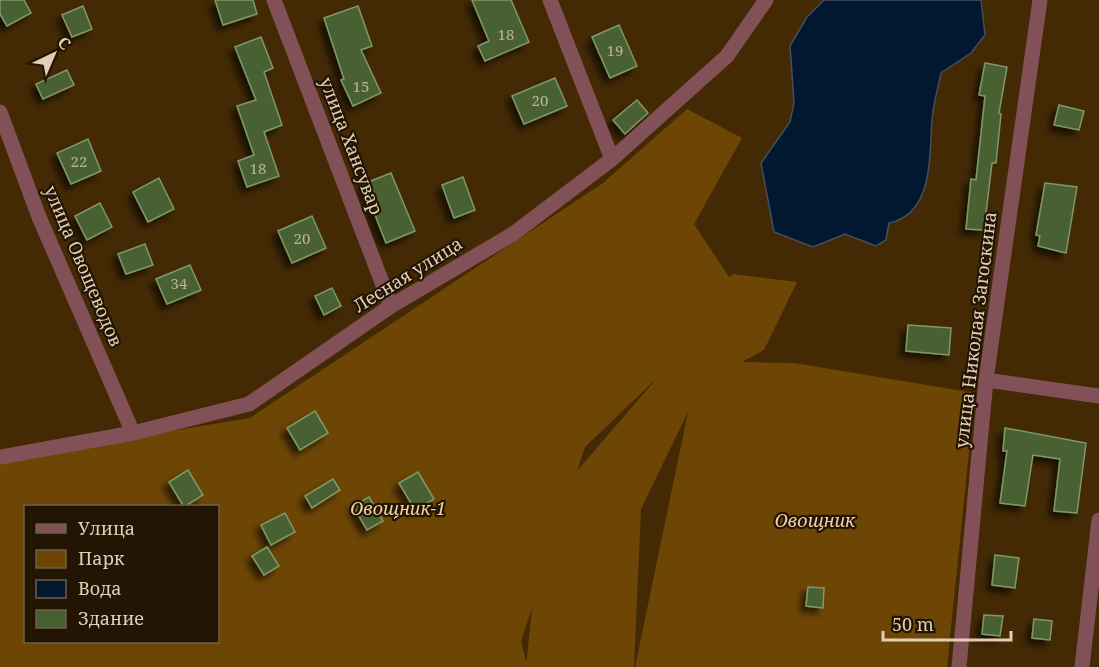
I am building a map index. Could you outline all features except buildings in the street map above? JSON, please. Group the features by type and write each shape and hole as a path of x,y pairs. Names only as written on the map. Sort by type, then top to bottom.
{"street":[{"name":"улица Хансувар","path":"274,0 391,306"},
{"path":"550,0 612,159"},
{"name":"Лесная улица","path":"0,457 133,433 249,404 391,306 513,234 612,159 727,56 766,0"},
{"name":"улица Николая Загоскина","path":"959,667 986,380 1040,0"},
{"name":"улица Овощеводов","path":"0,112 39,217 133,433"},
{"path":"986,380 1099,396"},
{"path":"1082,667 1099,520"}],"green space":[{"path":"687,109 742,138 694,224 729,277 733,274 797,282 764,350 742,362 794,363 975,393 947,667 635,667 688,412 641,509 634,667 0,667 0,459 250,418 603,183","holes":["657,378 577,471 585,447","532,608 527,658 526,661 521,641"]}],"water":[{"path":"824,0 981,0 985,35 971,53 941,73 934,102 929,166 922,196 904,217 889,223 886,240 876,246 845,234 813,247 774,232 761,163 790,122 794,103 790,46 807,17"}],"park label":[{"name":"Овощник-1","path":"398,509"},
{"name":"Овощник","path":"815,521"}]}
